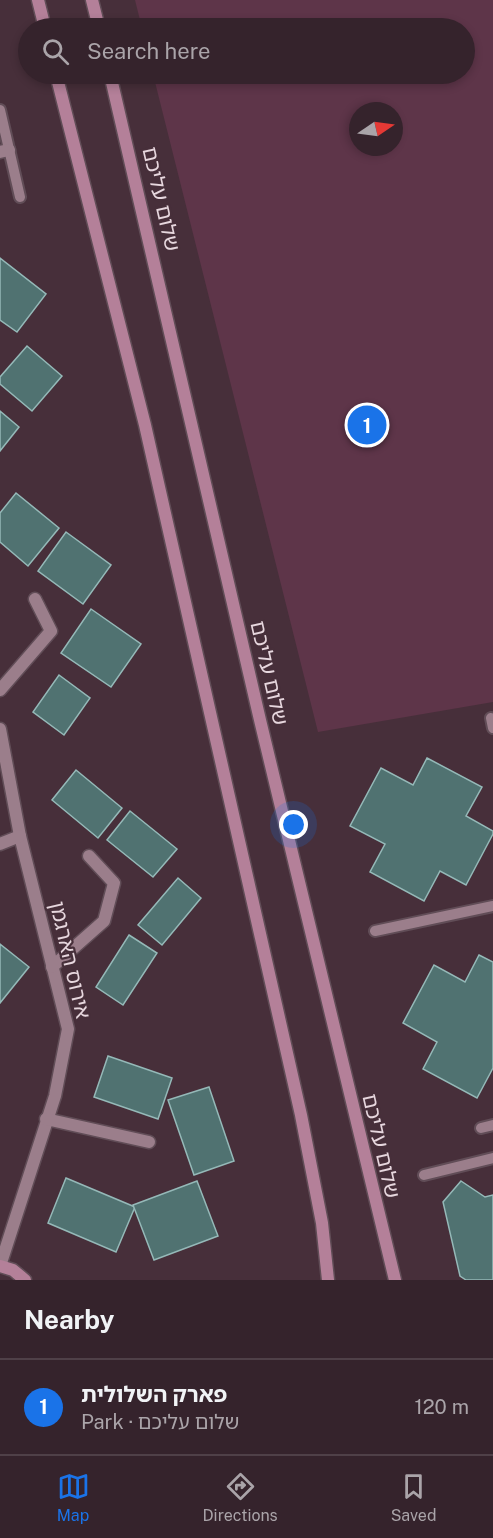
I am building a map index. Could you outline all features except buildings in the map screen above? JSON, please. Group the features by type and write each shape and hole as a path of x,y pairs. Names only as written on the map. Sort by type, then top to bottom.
{"main road":[{"path":"38,0 42,18"},
{"path":"92,0 96,18"},
{"path":"59,84 145,425 299,1105 322,1223 328,1280"},
{"name":"שלום עליכם","path":"112,84 262,732 395,1280"},
{"path":"0,1266 13,1270 25,1280"}],"street":[{"path":"0,690 51,631 35,599"},
{"name":"אירוס הארגמן","path":"0,729 20,837 68,1029 55,1096 0,1266"},
{"path":"0,844 20,837"},
{"path":"52,967 104,921 114,883 89,856"},
{"path":"46,1119 149,1142"}],"lane":[{"path":"0,110 5,151 20,197"},
{"path":"375,931 493,906"},
{"path":"481,1128 493,1125"},
{"path":"424,1175 493,1158"}],"shaded area":[{"path":"135,0 493,0 493,702 318,732 156,84 475,84 475,18 140,18"}],"place":[{"name":"פארק השלולית","path":"367,425"}]}
